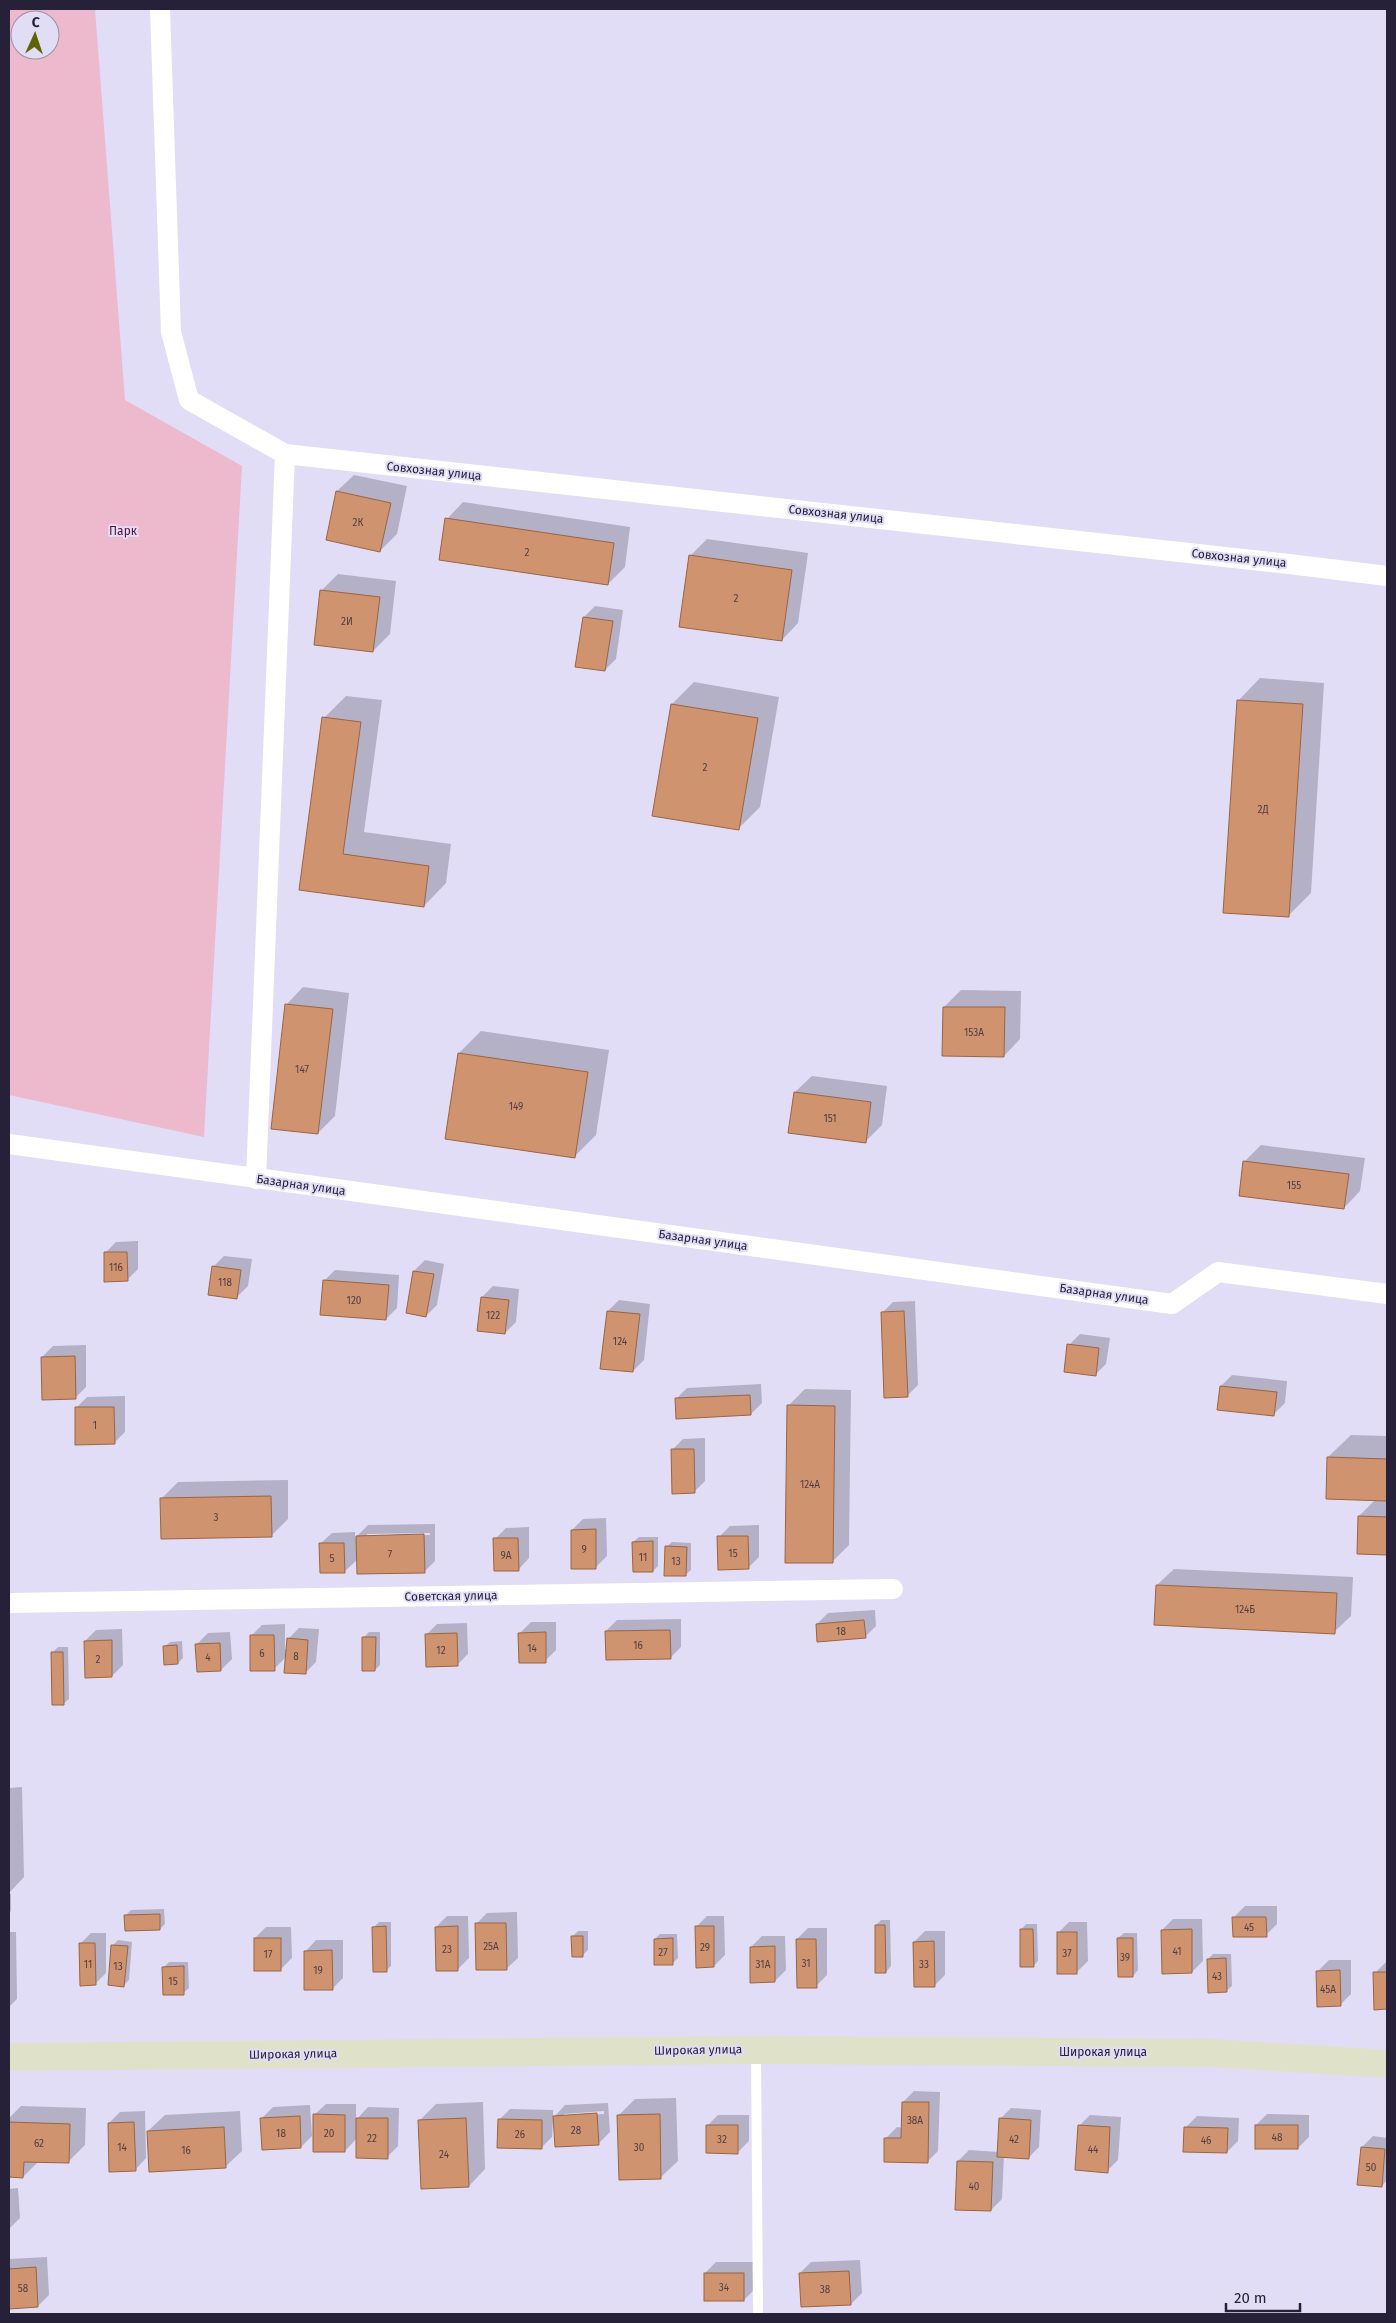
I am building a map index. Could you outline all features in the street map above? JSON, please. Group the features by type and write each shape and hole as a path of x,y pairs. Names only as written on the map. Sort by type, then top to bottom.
{"street":[{"path":"160,9 171,332 189,400 285,454 256,1179"},
{"name":"Совхозная улица","path":"285,454 1279,562 1387,576"},
{"name":"Базарная улица","path":"9,1144 1172,1304 1218,1272 1387,1294"},
{"name":"Советская улица","path":"9,1603 893,1589"},
{"name":"Широкая улица","path":"9,2057 756,2050 1212,2053 1387,2064"}],"lane":[{"path":"756,2050 758,2314"}],"green space":[{"name":"Парк","path":"9,9 95,9 125,400 242,466 204,1137 9,1095"}],"building":[{"path":"336,491 391,503 380,552 326,540"},
{"path":"445,518 614,543 608,585 439,560"},
{"path":"689,555 792,570 782,641 679,627"},
{"path":"320,590 380,597 373,652 314,645"},
{"path":"583,617 613,621 605,671 575,667"},
{"path":"1237,700 1303,704 1289,917 1223,913"},
{"path":"671,704 758,718 739,830 652,816"},
{"path":"322,717 361,722 343,854 429,866 424,907 299,890"},
{"path":"285,1004 333,1009 318,1134 271,1129"},
{"path":"943,1007 1005,1007 1004,1057 942,1056"},
{"path":"458,1053 588,1072 575,1158 445,1139"},
{"path":"794,1092 871,1102 866,1143 788,1133"},
{"path":"1243,1161 1349,1174 1344,1209 1239,1196"},
{"path":"104,1252 127,1252 128,1281 104,1282"},
{"path":"212,1266 241,1270 237,1299 208,1295"},
{"path":"413,1271 434,1274 426,1317 406,1313"},
{"path":"323,1280 389,1285 386,1320 320,1315"},
{"path":"481,1297 509,1300 505,1334 477,1331"},
{"path":"607,1311 640,1314 633,1372 600,1369"},
{"path":"904,1311 908,1397 884,1398 881,1312"},
{"path":"1067,1344 1099,1348 1096,1376 1064,1372"},
{"path":"75,1356 76,1399 42,1400 41,1357"},
{"path":"1220,1386 1277,1392 1274,1416 1217,1410"},
{"path":"750,1395 751,1415 676,1419 675,1398"},
{"path":"787,1405 835,1406 833,1563 785,1563"},
{"path":"75,1407 114,1407 115,1444 75,1445"},
{"path":"671,1449 694,1449 695,1493 672,1494"},
{"path":"1327,1457 1387,1459 1387,1501 1326,1499"},
{"path":"271,1496 272,1537 161,1539 160,1498"},
{"path":"1358,1516 1387,1517 1387,1555 1357,1554"},
{"path":"596,1529 596,1569 571,1569 571,1530"},
{"path":"424,1534 425,1573 357,1574 356,1536"},
{"path":"717,1536 748,1536 749,1569 718,1570"},
{"path":"493,1538 518,1538 519,1571 494,1571"},
{"path":"653,1541 653,1572 633,1572 632,1542"},
{"path":"319,1543 344,1543 345,1573 320,1573"},
{"path":"665,1546 687,1547 686,1576 664,1576"},
{"path":"1156,1585 1337,1593 1335,1634 1154,1625"},
{"path":"864,1620 866,1638 817,1642 816,1624"},
{"path":"670,1630 671,1659 606,1660 605,1631"},
{"path":"546,1632 546,1663 519,1663 518,1633"},
{"path":"457,1633 458,1666 426,1667 425,1634"},
{"path":"250,1635 274,1635 275,1671 250,1671"},
{"path":"362,1637 376,1637 375,1671 362,1671"},
{"path":"287,1638 308,1640 306,1674 284,1673"},
{"path":"112,1640 112,1677 85,1678 84,1641"},
{"path":"220,1643 221,1671 197,1672 195,1644"},
{"path":"177,1645 178,1664 164,1665 163,1646"},
{"path":"51,1652 63,1652 64,1705 52,1705"},
{"path":"160,1914 160,1930 125,1931 124,1915"},
{"path":"1232,1917 1266,1917 1267,1937 1233,1937"},
{"path":"475,1923 506,1923 507,1970 476,1970"},
{"path":"875,1925 885,1925 886,1973 875,1973"},
{"path":"386,1926 387,1972 373,1972 372,1927"},
{"path":"458,1926 458,1971 436,1971 435,1927"},
{"path":"695,1926 714,1926 714,1967 696,1968"},
{"path":"1020,1929 1033,1929 1034,1967 1020,1967"},
{"path":"1192,1929 1192,1973 1162,1974 1161,1930"},
{"path":"1057,1932 1077,1932 1077,1974 1057,1974"},
{"path":"571,1936 583,1936 583,1957 572,1957"},
{"path":"254,1938 281,1938 281,1971 254,1971"},
{"path":"673,1938 673,1965 654,1965 654,1939"},
{"path":"1117,1938 1133,1938 1133,1977 1118,1977"},
{"path":"796,1939 816,1939 817,1988 797,1988"},
{"path":"934,1941 935,1987 914,1987 913,1942"},
{"path":"79,1943 95,1943 96,1985 80,1986"},
{"path":"111,1945 128,1946 124,1987 108,1985"},
{"path":"775,1946 775,1982 750,1983 750,1947"},
{"path":"332,1950 333,1990 304,1990 304,1951"},
{"path":"1226,1958 1227,1992 1208,1993 1207,1959"},
{"path":"184,1966 184,1995 163,1995 162,1967"},
{"path":"1340,1970 1341,2006 1317,2007 1316,1971"},
{"path":"1373,1972 1387,1972 1387,2009 1374,2010"},
{"path":"902,2102 929,2102 928,2163 884,2162 884,2138 901,2138"},
{"path":"597,2113 599,2145 555,2147 553,2116"},
{"path":"313,2114 345,2115 345,2152 313,2152"},
{"path":"660,2114 661,2179 619,2180 617,2115"},
{"path":"300,2116 301,2148 262,2150 260,2118"},
{"path":"356,2118 388,2118 388,2159 356,2158"},
{"path":"466,2118 469,2187 421,2189 418,2120"},
{"path":"999,2118 1031,2120 1029,2159 997,2157"},
{"path":"498,2119 542,2120 542,2149 497,2148"},
{"path":"9,2122 70,2124 69,2163 24,2162 23,2178 9,2177"},
{"path":"134,2122 136,2171 109,2172 108,2123"},
{"path":"706,2125 738,2125 738,2154 706,2153"},
{"path":"1078,2125 1110,2127 1108,2173 1075,2170"},
{"path":"1255,2125 1298,2125 1298,2149 1255,2149"},
{"path":"224,2127 226,2168 149,2172 147,2131"},
{"path":"1184,2127 1228,2128 1227,2153 1183,2152"},
{"path":"1361,2147 1385,2149 1382,2187 1357,2185"},
{"path":"957,2161 993,2162 991,2211 955,2210"},
{"path":"36,2267 38,2307 9,2309 9,2269"},
{"path":"849,2271 851,2305 801,2307 799,2273"},
{"path":"704,2273 744,2273 744,2301 704,2301"}]}
